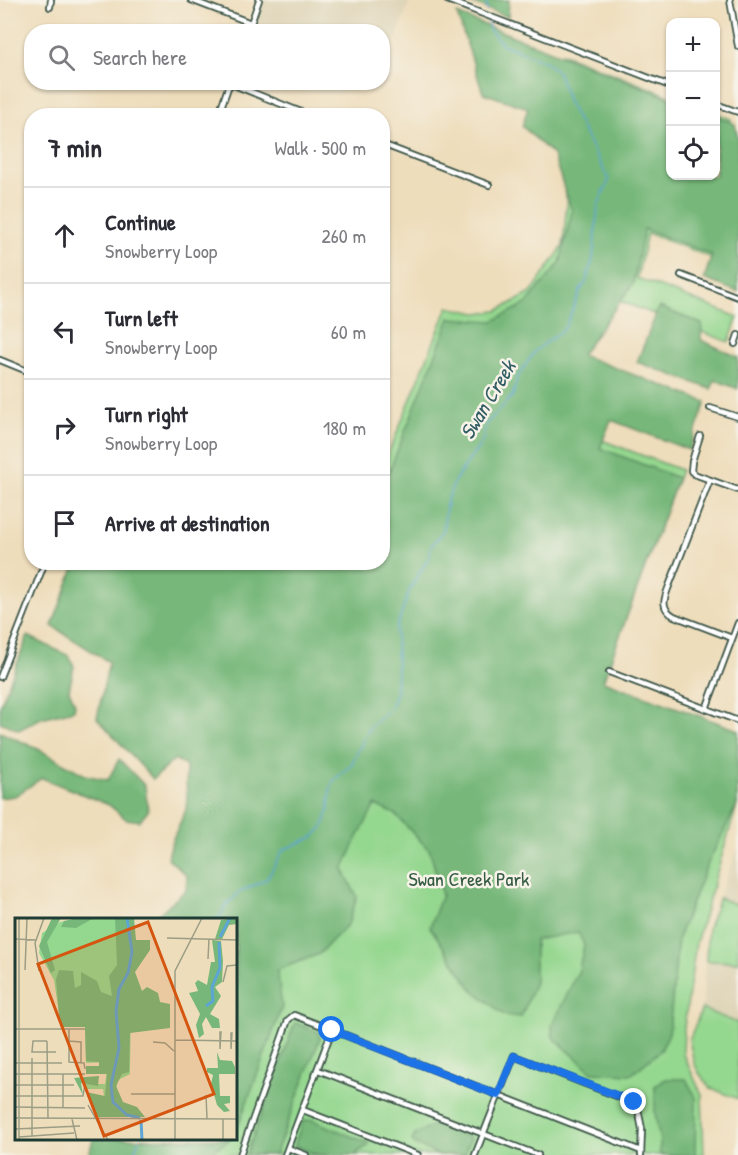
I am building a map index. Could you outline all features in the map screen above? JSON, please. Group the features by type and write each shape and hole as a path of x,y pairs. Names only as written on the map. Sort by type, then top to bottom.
{"street":[{"path":"50,7 51,0"},
{"path":"191,0 250,23 259,0"},
{"path":"447,0 666,84"},
{"path":"730,0 738,46"},
{"path":"221,108 227,90"},
{"path":"247,90 291,108"},
{"path":"720,105 738,112"},
{"path":"390,147 489,185"},
{"path":"681,275 738,297"},
{"path":"735,344 738,335"},
{"path":"0,360 24,370"},
{"path":"710,408 738,417"},
{"path":"700,436 690,468 692,473 738,490"},
{"path":"710,480 667,590 664,606 674,616 732,638"},
{"path":"0,678 42,570"},
{"path":"706,709 738,623"},
{"path":"609,672 738,721"},
{"path":"240,1155 288,1020 294,1015 498,1095 641,1153 639,1107 634,1102 514,1056 498,1095 475,1155"},
{"path":"285,1155 332,1030"},
{"path":"318,1070 538,1155"},
{"path":"303,1110 418,1155"},
{"path":"288,1148 306,1155"}],"shaded area":[{"path":"259,0 410,0 390,55 390,24 251,23"},
{"path":"738,848 738,1099 710,1089 694,1063 689,1040 703,1002 707,928"}],"green space":[{"path":"463,0 509,0 508,17"},
{"name":"Swan Creek Park","path":"457,14 666,96 666,180 720,180 720,118 735,124 738,139 738,292 704,279 712,255 644,229 633,284 581,355 706,402 689,450 611,420 600,448 678,478 603,681 738,730 737,805 706,867 678,938 669,1033 661,1050 632,1074 592,1072 553,1037 552,1025 579,970 584,945 578,932 535,940 535,982 521,1017 504,1015 471,988 430,927 442,895 430,851 395,814 375,805 343,869 357,897 348,924 319,954 277,970 282,1007 237,1129 237,918 154,918 186,890 187,876 168,858 172,841 187,807 186,766 175,759 153,779 97,718 109,662 52,626 73,570 390,570 390,469 450,318 493,321 526,304 560,263 572,211 553,155 522,126 528,108 483,93"},
{"name":"Swan Creek Park","path":"561,53 666,94 666,180 720,180 720,115 731,119 738,160 738,268 647,233 637,278 738,317 729,342 619,301 580,353 546,419 681,470 603,681 738,730 737,805 696,943 684,1028 683,1054 702,1095 704,1155 107,1155 113,1140 237,1140 237,918 379,570 390,570 390,450 448,307 477,313 497,311 531,293 563,246 567,202 557,154 535,119"},
{"path":"659,307 702,324 701,340 738,357 738,389 715,380 711,389 637,362"},
{"path":"28,636 69,656 74,666 69,690 75,704 74,710 41,718 19,730 0,722 0,706"},
{"path":"0,732 38,749 85,775 108,780 119,759 145,786 148,811 140,821 126,819 109,805 42,778 15,796 0,798"},
{"path":"719,898 738,905 738,962 706,961 708,928"},
{"path":"702,1009 738,1023 738,1099 710,1088 694,1063 689,1040"},
{"path":"295,1023 319,1032 320,1038 275,1155 246,1155"},
{"path":"666,1079 686,1079 696,1098 695,1155 660,1155 655,1113 655,1086"},
{"path":"312,1120 369,1145 357,1155 318,1155 295,1146 303,1121"},
{"path":"435,1124 471,1138 464,1155 439,1155 415,1145 412,1140 416,1134"},
{"path":"93,1140 229,1140 211,1155 89,1155"}],"waterway":[{"name":"Swan Creek","path":"486,0 487,11"},
{"name":"Swan Creek","path":"218,918 228,903 240,892 267,879 283,850 313,837 323,827 329,810 333,781 351,765 370,727 390,708 396,692 396,629 410,589 430,555 431,546 443,531 447,501 455,480 482,442 486,424 513,395 517,378 535,351 565,328 586,282 593,258 598,205 609,180 568,102 558,72 546,62 502,44 489,29 488,20"},
{"name":"Swan Creek","path":"132,1155 139,1140"}],"route":[{"path":"332,1030 498,1095 514,1056 634,1102"}]}
